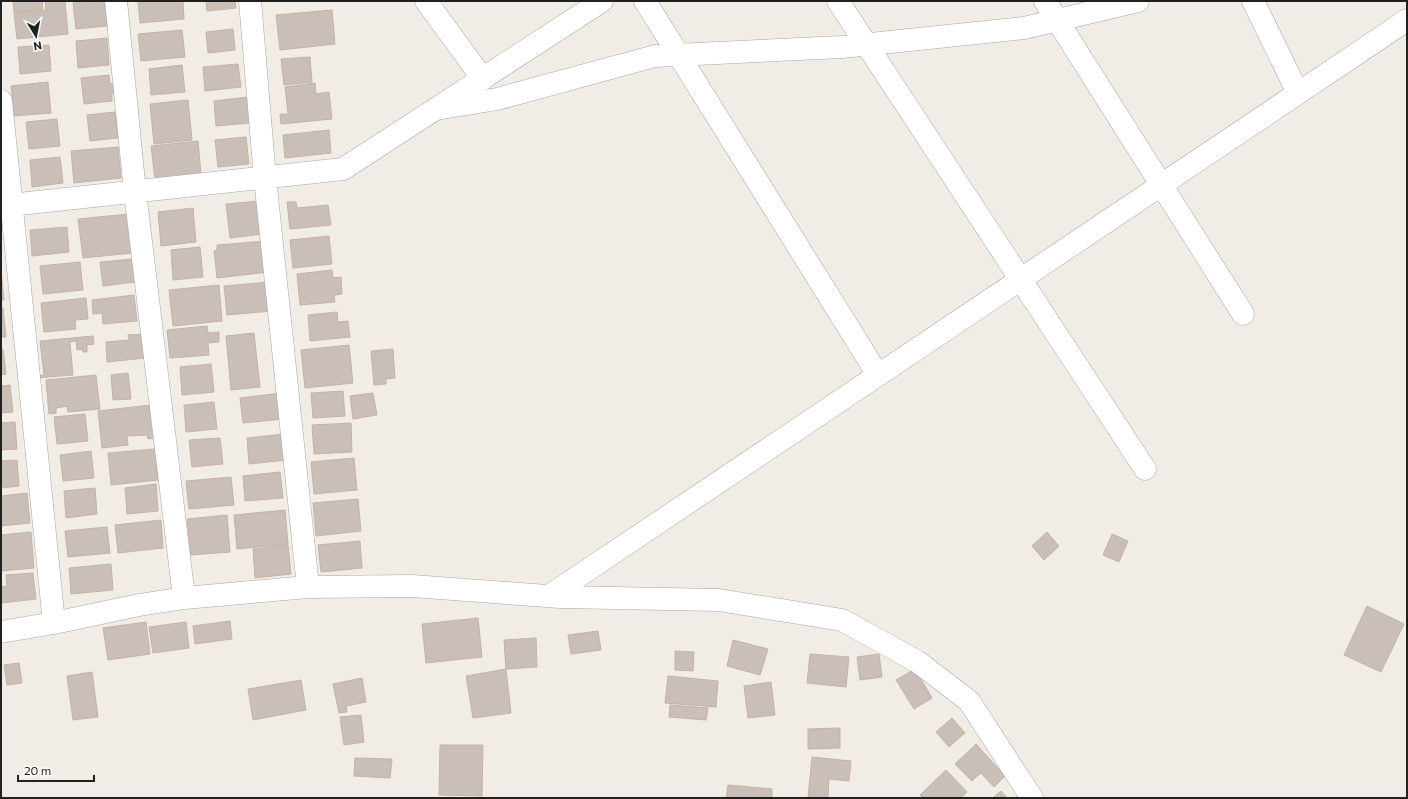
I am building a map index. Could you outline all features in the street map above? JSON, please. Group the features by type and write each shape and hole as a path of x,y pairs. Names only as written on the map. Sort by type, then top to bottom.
{"street":[{"path":"116,1 135,192 184,598"},
{"path":"250,1 266,178 308,587"},
{"path":"426,1 483,78"},
{"path":"6,206 343,169 602,1"},
{"path":"645,1 878,375"},
{"path":"838,1 865,45 1145,469"},
{"path":"1045,1 1243,314"},
{"path":"436,109 497,100 655,56 865,45 1024,28 1138,1"},
{"path":"1253,1 1298,93"},
{"path":"549,596 1407,20"},
{"path":"1,101 6,206 54,623"},
{"path":"1,632 54,623 139,605 184,598 308,587 412,586 549,596 719,600 842,620 918,662 969,701 1032,798"}],"building":[{"path":"13,1 42,1 43,9 14,12"},
{"path":"45,1 65,1 68,34 17,39 14,13 46,10"},
{"path":"104,1 107,26 76,29 73,3"},
{"path":"138,1 183,1 184,19 140,23"},
{"path":"206,1 235,1 236,8 207,11"},
{"path":"332,10 335,44 280,50 276,15"},
{"path":"233,29 235,50 208,53 206,32"},
{"path":"182,30 185,57 141,61 138,34"},
{"path":"107,38 109,65 78,68 76,41"},
{"path":"49,45 51,71 20,74 18,47"},
{"path":"310,57 312,82 284,85 281,59"},
{"path":"238,64 241,87 205,91 203,67"},
{"path":"182,65 185,92 151,95 149,69"},
{"path":"109,75 110,84 116,83 117,92 112,93 112,101 84,104 81,78"},
{"path":"48,82 51,113 14,116 11,86"},
{"path":"315,83 316,94 329,92 332,119 281,124 280,114 288,114 285,87"},
{"path":"248,97 250,123 216,126 214,101"},
{"path":"188,100 192,140 154,144 150,104"},
{"path":"115,112 118,138 90,141 87,115"},
{"path":"57,119 60,146 29,149 26,122"},
{"path":"329,130 331,153 285,158 283,135"},
{"path":"246,137 249,164 218,167 215,140"},
{"path":"198,141 201,174 155,179 151,146"},
{"path":"118,147 121,178 74,183 71,151"},
{"path":"60,157 63,183 32,187 30,160"},
{"path":"260,201 263,234 230,238 226,204"},
{"path":"287,202 296,202 297,208 328,205 331,225 290,229"},
{"path":"193,208 196,242 161,246 158,212"},
{"path":"129,214 133,253 83,258 78,219"},
{"path":"67,227 69,252 32,256 30,230"},
{"path":"329,236 332,264 293,268 290,240"},
{"path":"266,241 269,272 217,278 214,251 217,250 217,245"},
{"path":"200,247 203,277 173,280 171,250"},
{"path":"132,259 135,282 103,286 100,262"},
{"path":"80,262 83,290 43,294 40,266"},
{"path":"332,270 333,278 341,277 342,294 334,295 335,302 300,305 297,274"},
{"path":"1,271 4,300 1,300"},
{"path":"269,282 272,311 227,315 224,286"},
{"path":"219,285 222,321 173,326 169,290"},
{"path":"134,295 137,321 103,324 102,313 93,314 92,300"},
{"path":"86,298 88,319 75,320 76,329 44,332 41,303"},
{"path":"3,308 6,337 1,337 1,309"},
{"path":"337,312 338,322 348,321 350,337 310,341 308,315"},
{"path":"207,326 208,333 219,332 219,342 208,343 209,355 170,358 167,330"},
{"path":"254,333 260,387 231,390 226,336"},
{"path":"144,334 146,358 107,362 106,342 129,340 128,335"},
{"path":"93,336 94,344 87,345 87,352 83,352 82,349 77,350 76,341 70,342 73,375 37,378 37,376 44,375 40,341"},
{"path":"349,345 353,383 305,388 301,350"},
{"path":"3,349 6,374 1,375 1,350"},
{"path":"393,349 395,378 386,379 386,384 374,385 371,351"},
{"path":"211,364 214,392 182,395 180,367"},
{"path":"128,373 131,399 113,400 111,375"},
{"path":"96,375 100,409 68,412 67,406 56,408 56,413 49,414 46,380"},
{"path":"10,385 13,412 1,413 1,386"},
{"path":"343,391 345,416 313,418 311,393"},
{"path":"281,393 284,419 243,423 240,398"},
{"path":"373,393 377,415 353,419 350,396"},
{"path":"214,402 217,429 186,432 184,405"},
{"path":"151,405 154,438 148,439 147,435 127,436 128,445 102,448 98,411"},
{"path":"85,414 88,441 57,444 54,417"},
{"path":"15,422 17,449 1,450 1,423"},
{"path":"351,423 352,452 314,454 312,425"},
{"path":"284,434 287,460 249,464 247,438"},
{"path":"220,438 223,464 192,467 189,440"},
{"path":"155,449 158,480 111,485 108,453"},
{"path":"91,451 94,478 63,481 60,455"},
{"path":"354,458 357,490 314,494 311,462"},
{"path":"17,460 19,486 1,488 1,461"},
{"path":"280,472 283,498 245,501 243,476"},
{"path":"231,477 234,505 189,509 186,481"},
{"path":"156,484 158,511 127,514 125,488"},
{"path":"95,488 97,514 66,518 64,491"},
{"path":"27,493 30,523 1,526 1,496"},
{"path":"358,499 361,531 316,536 313,503"},
{"path":"285,510 288,544 237,549 234,515"},
{"path":"227,515 230,552 191,555 187,519"},
{"path":"161,520 163,548 118,553 115,525"},
{"path":"107,527 110,553 68,557 65,531"},
{"path":"31,532 34,568 1,571 1,535"},
{"path":"1047,532 1059,546 1044,560 1032,546"},
{"path":"1112,534 1128,541 1119,562 1103,555"},
{"path":"360,541 362,568 321,572 318,545"},
{"path":"288,545 291,574 255,578 253,549"},
{"path":"111,564 113,590 71,594 69,568"},
{"path":"33,573 36,599 1,603 1,587 7,586 6,575"},
{"path":"1367,606 1404,624 1381,672 1344,655"},
{"path":"478,618 482,657 426,663 422,624"},
{"path":"230,621 232,639 195,644 193,626"},
{"path":"146,622 150,654 108,660 103,628"},
{"path":"186,622 189,648 153,653 149,627"},
{"path":"598,631 601,650 571,654 568,635"},
{"path":"536,638 537,667 506,669 504,640"},
{"path":"733,640 768,649 760,675 727,666"},
{"path":"675,651 694,652 693,671 675,670"},
{"path":"810,654 849,657 846,687 807,683"},
{"path":"879,654 882,677 860,680 857,657"},
{"path":"19,663 22,683 7,685 4,665"},
{"path":"506,669 511,713 473,718 466,676"},
{"path":"915,669 932,698 914,709 896,680"},
{"path":"92,672 98,717 73,720 67,676"},
{"path":"668,676 718,681 716,707 665,703"},
{"path":"362,678 366,702 346,706 347,712 339,713 333,684"},
{"path":"301,680 306,710 253,720 248,689"},
{"path":"771,682 775,715 748,718 744,686"},
{"path":"670,705 708,708 706,720 669,717"},
{"path":"361,715 364,742 344,745 340,717"},
{"path":"952,718 965,733 949,747 936,732"},
{"path":"840,728 840,748 808,749 808,729"},
{"path":"976,744 1005,776 994,787 981,773 972,781 955,764"},
{"path":"440,745 483,745 482,796 439,795"},
{"path":"812,757 851,761 849,781 829,779 828,798 808,798"},
{"path":"355,758 392,759 390,778 354,776"},
{"path":"946,770 967,792 961,798 923,798 920,795"},
{"path":"728,785 772,789 772,798 726,798"},
{"path":"1001,791 1007,798 993,798"}]}
